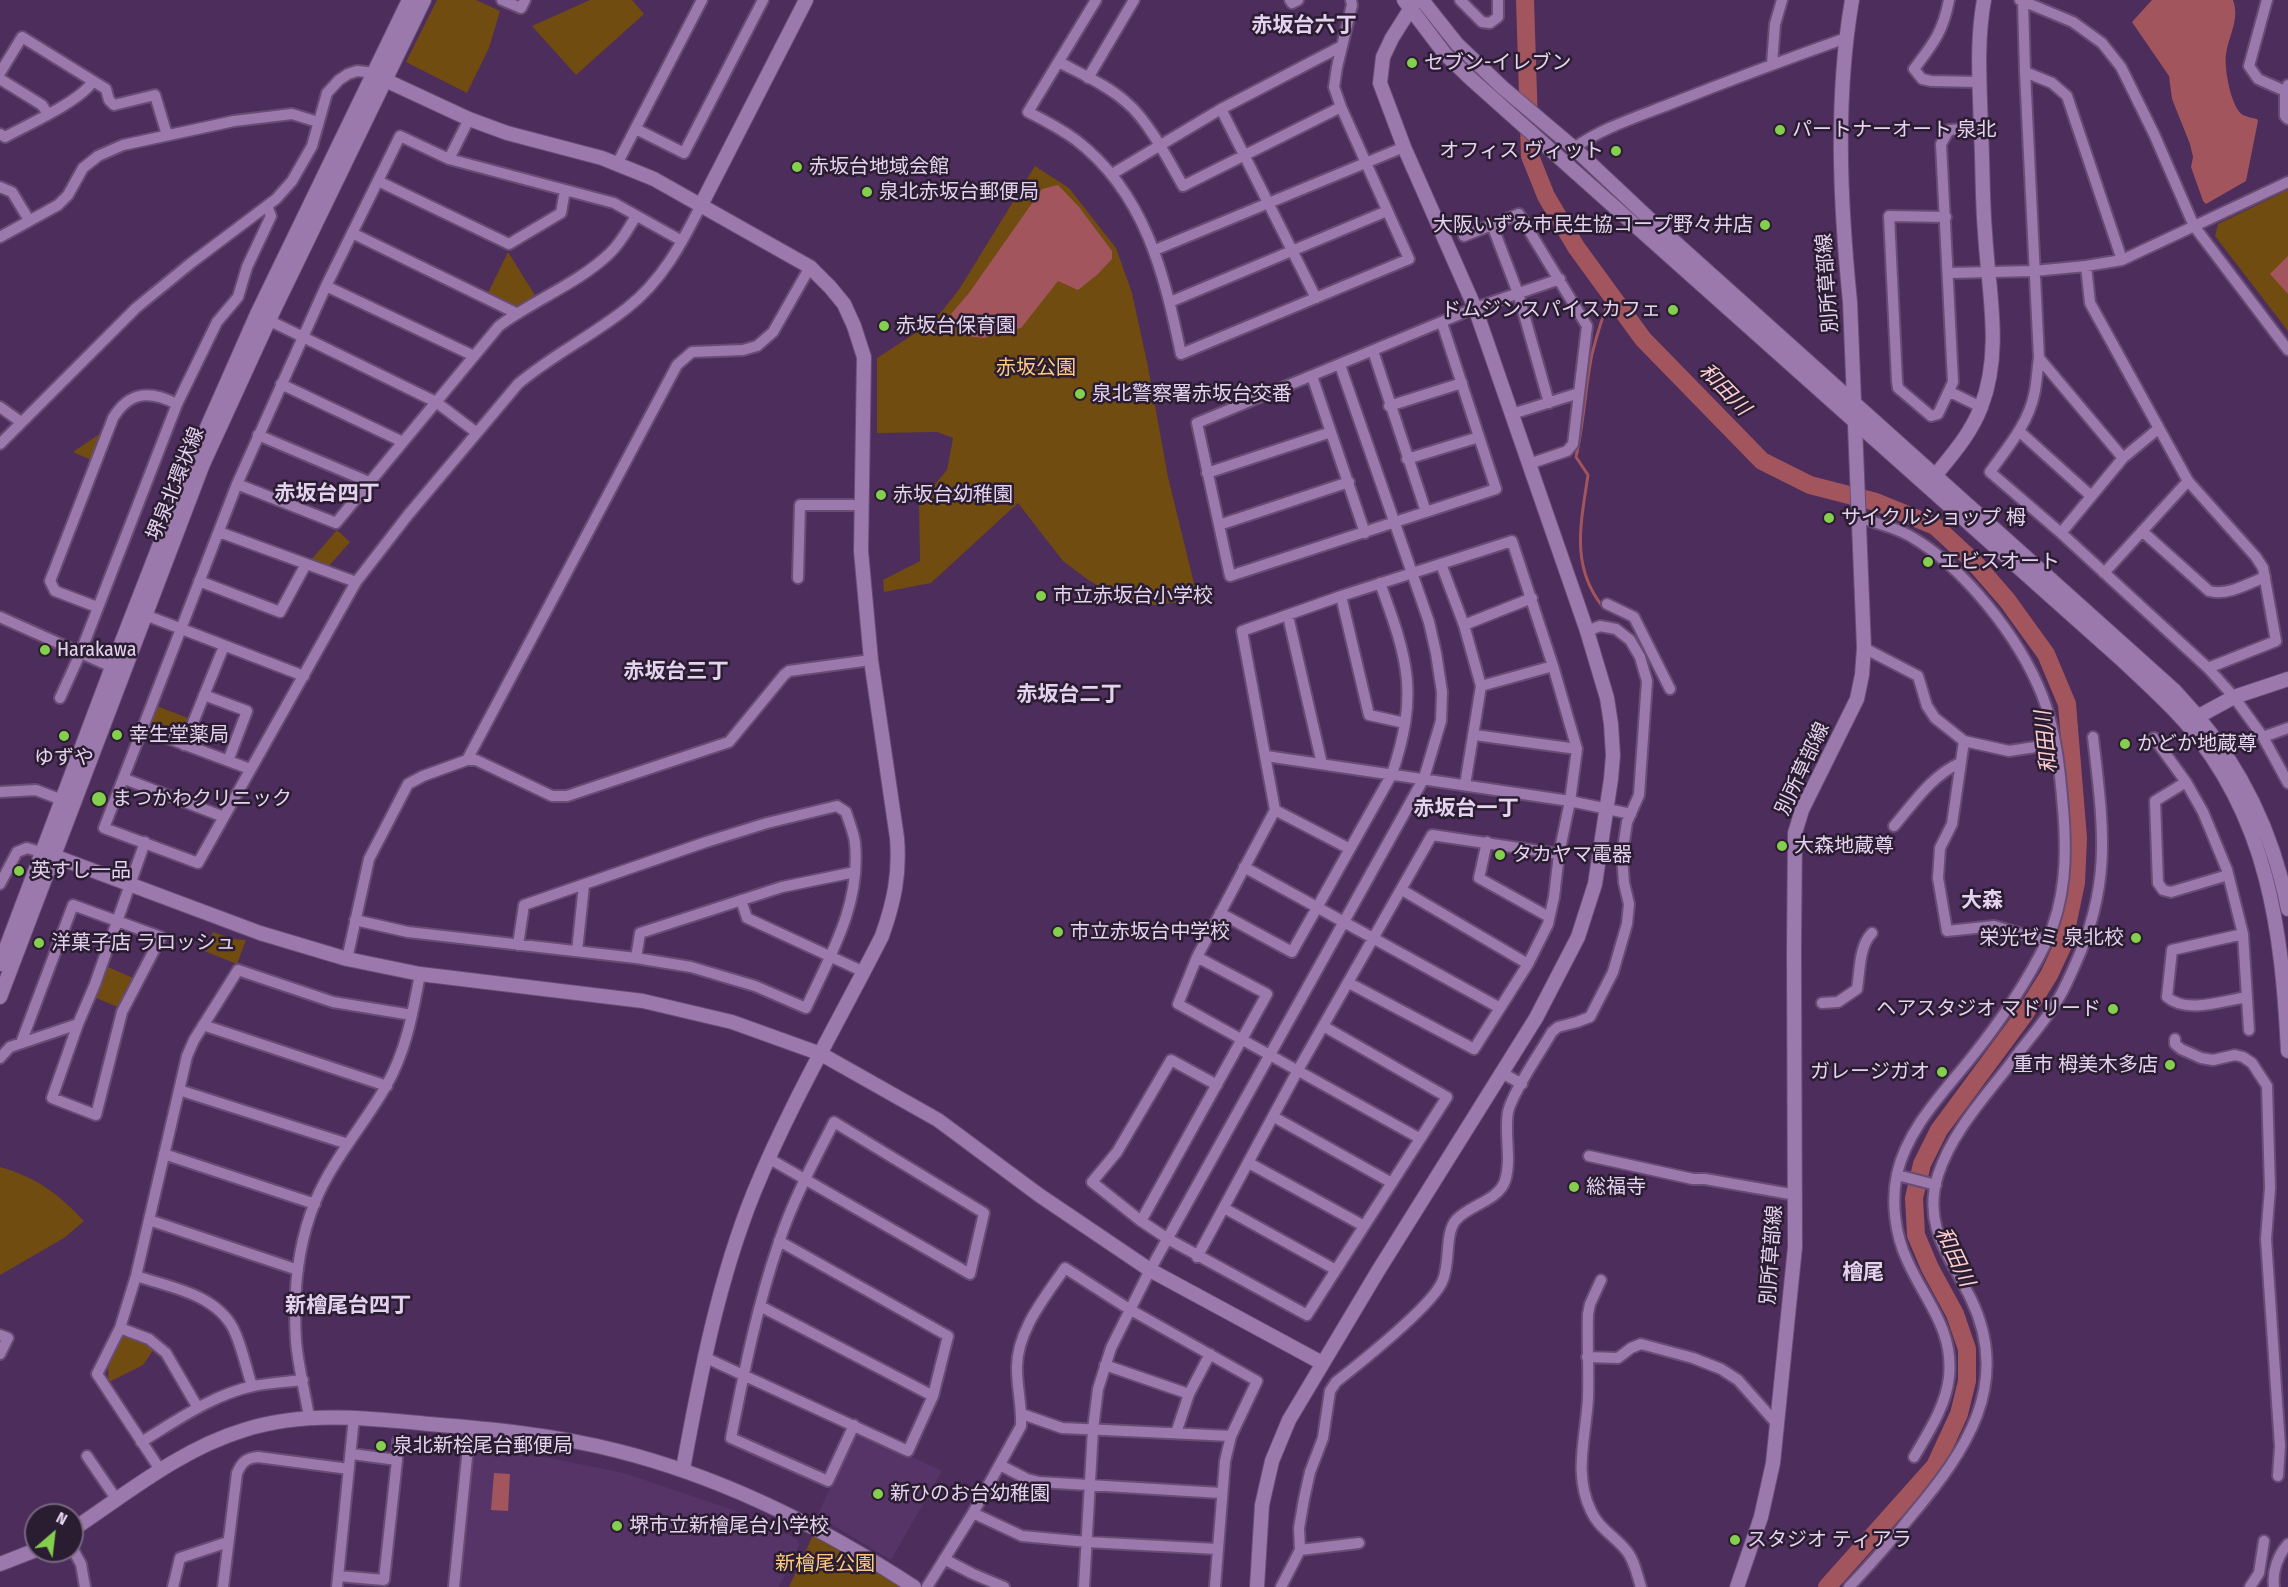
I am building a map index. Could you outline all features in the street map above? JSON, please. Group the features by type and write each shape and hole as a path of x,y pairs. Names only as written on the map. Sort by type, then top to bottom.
{"street":[{"name":"堺泉北環状線","path":"379,77 409,0"},
{"name":"堺泉北環状線","path":"0,997 48,854 140,613 204,464 263,317 379,77 424,0"},
{"path":"502,0 521,8 525,0"},
{"path":"617,164 702,0"},
{"path":"636,129 684,153 763,0"},
{"path":"1096,0 1028,112 1076,140 1112,174 1135,208 1155,250 1170,302 1181,354 1409,259 1334,87 1352,5 1351,0"},
{"path":"1088,78 1134,0"},
{"path":"1290,0 1292,3 1298,0"},
{"path":"1422,0 1456,44 1854,401 1931,480 2186,723 2229,783 2245,816 2267,877 2277,928 2288,1051"},
{"path":"1460,0 1482,22 1490,23 1498,17 1498,0"},
{"name":"別所草部線","path":"1737,1587 1761,1517 1773,1463 1796,1247 1794,961 1796,833 1802,810 1857,699 1864,648 1850,302 1844,245 1841,121 1846,38 1852,0"},
{"path":"1949,0 1938,37 1914,69 1922,79 1931,81 1978,82"},
{"path":"1931,480 1972,428 1981,407 1992,368 1993,314 1984,231 1978,82 1979,28 1984,0"},
{"path":"2267,0 2248,66 2258,79 2287,88 2285,116 2288,119"},
{"path":"682,241 614,203 448,159 400,136 302,337 237,484 125,779 104,828 198,863 356,582 408,515 518,384 538,367 628,308 652,285 672,259 682,241 701,205 804,1"},
{"path":"1772,64 1775,24 1780,1"},
{"path":"2288,350 2194,226 2154,134 2121,67 2102,43 2073,22 2022,1 2039,358 2034,395 2027,415 2019,431 1990,472 2061,533 2208,668 2234,697 2264,737 2288,783"},
{"path":"1257,1587 1262,1505 1272,1461 1289,1420 1502,1073 1552,989 1578,937 1595,884 1613,755 1607,698 1587,631 1512,414 1475,308 1404,147 1380,83 1383,57 1410,3 1445,54 1855,421 1931,480 2142,660 2199,716 2247,789 2268,834 2283,882 2288,909"},
{"path":"0,73 22,37 106,89 114,105 155,95 167,135"},
{"path":"1574,148 1619,124 1772,64 1846,38"},
{"path":"1112,174 1221,109 1342,46"},
{"path":"1059,62 1129,103 1160,146 1183,186 1341,107"},
{"path":"0,444 136,308 283,192 299,171 312,146 327,93 339,80 357,71 379,77 469,119 507,133 617,164 654,179 810,267 844,304 864,357 861,551 871,660 894,807 900,864 890,912 882,936 788,1115 768,1158 742,1226 704,1357 683,1469"},
{"path":"2025,72 2052,83 2067,96 2122,260"},
{"path":"0,79 42,105 48,114"},
{"path":"0,134 5,137 48,114 88,90 93,81"},
{"path":"1221,109 1316,298"},
{"path":"0,237 58,205 68,195 83,168 98,156 123,145 234,121 292,114 318,122"},
{"path":"448,159 469,119"},
{"path":"1946,217 1889,216 1898,388 1931,416 1938,414 1950,392 1953,381 1949,273 1946,217 1941,144 1949,130 1981,128"},
{"path":"1155,250 1404,147"},
{"path":"378,181 509,244 561,213 565,190"},
{"path":"1949,273 2034,271 2122,260 2288,182"},
{"path":"0,187 12,192 29,220"},
{"path":"60,698 80,654 177,404 217,322 238,297 247,267 271,216 267,206"},
{"path":"1170,302 1388,211"},
{"path":"1464,236 1519,214 1587,326 1573,444 1567,451 1529,464"},
{"path":"237,484 336,523 499,326 516,313 603,260 623,237 636,216"},
{"path":"1492,225 1518,293 1548,403"},
{"path":"352,232 516,313"},
{"path":"2086,266 2090,303 2188,481 2256,557 2263,568 2276,642 2208,668"},
{"path":"467,760 677,365 692,352 743,350 757,346 767,339 810,267"},
{"path":"1442,323 1497,489 1230,576 1197,423 1475,308 1560,279"},
{"path":"326,286 474,356"},
{"path":"263,317 436,402 477,433"},
{"path":"1373,351 1389,406 1426,512"},
{"path":"2039,358 2123,458"},
{"path":"1084,1587 1094,1406 1105,1365 1129,1309 1150,1270 1424,778 1441,721 1440,674 1429,622 1396,521 1340,365"},
{"path":"1312,376 1365,533"},
{"path":"1389,406 1462,383"},
{"path":"281,384 403,442"},
{"path":"1950,392 1981,407"},
{"path":"1512,414 1579,393"},
{"path":"97,606 55,591 50,581 113,417 120,407 143,395 153,394 177,404"},
{"path":"0,407 21,422"},
{"path":"2061,533 2123,458 2158,429"},
{"path":"2019,431 2091,496"},
{"path":"1207,473 1331,432"},
{"path":"258,435 369,482"},
{"path":"1407,459 1479,437"},
{"path":"2104,573 2188,481"},
{"path":"1219,525 1349,482"},
{"path":"798,578 800,505 862,506"},
{"path":"1858,514 1908,535 1943,559 1978,592 2024,659 2043,695 2055,744 2060,768 2065,837 2065,868 2061,901 2047,940 2001,1019 1927,1112 1909,1142 1897,1175 1895,1194 1899,1236 1906,1259 1941,1323 1948,1341 1950,1358 1949,1380 1942,1405 1914,1457"},
{"path":"2142,531 2209,591 2228,592 2265,577"},
{"path":"219,532 356,582"},
{"path":"1349,982 1474,1049 1528,964 1548,924 1577,749 1532,598 1512,541 1380,583 1242,631 1275,810 1197,957 1178,1004 1419,1138"},
{"path":"200,581 280,612 306,564"},
{"path":"1441,564 1464,625 1481,686 1475,735 1465,785"},
{"path":"1220,913 1292,952 1392,774 1409,699 1407,669 1401,639 1380,583"},
{"path":"1341,596 1369,715 1405,723"},
{"path":"1464,625 1532,598"},
{"path":"1607,604 1634,617 1670,689 1647,681"},
{"name":"堺泉北環状線","path":"0,964 48,854 62,800 112,667 140,613"},
{"path":"140,613 304,676"},
{"path":"1288,616 1322,764"},
{"path":"0,617 112,667"},
{"path":"1281,1587 1300,1550 1299,1528 1304,1499 1310,1472 1323,1438 1330,1391 1336,1382 1429,1301 1442,1284 1448,1266 1450,1230 1456,1220 1498,1192 1504,1184 1507,1172 1509,1109 1522,1084 1552,1032 1558,1027 1590,1017 1613,972 1627,924 1629,904 1624,884 1622,855 1627,822 1639,795 1647,681 1640,657 1630,640 1616,629 1600,626 1587,631"},
{"path":"184,745 224,646"},
{"path":"1864,648 1918,676 1927,706 1935,718 1964,741 2009,751 2055,744"},
{"path":"346,959 369,859 408,784 467,760 476,760 552,796 567,796 729,742 789,671 871,660"},
{"path":"1481,686 1553,666"},
{"path":"2186,723 2234,697 2288,679"},
{"path":"204,695 247,711 228,761"},
{"path":"2264,737 2288,728"},
{"path":"143,729 250,770"},
{"path":"1475,735 1577,749"},
{"path":"1849,1587 1872,1563 1950,1469 1968,1438 1986,1383 1988,1363 1980,1323 1972,1300 1936,1228 1932,1211 1936,1185 1948,1151 2057,1001 2087,939 2100,891 2103,856 2102,813 2093,737"},
{"path":"2154,738 2186,782 2204,812 2228,875 2243,934 2249,1030"},
{"path":"1964,741 1952,824 1940,848 1938,878 1947,931 1994,926 2047,940"},
{"path":"1266,756 1570,801 1631,814"},
{"path":"1894,826 1926,789 1947,769 1960,763"},
{"path":"125,779 224,817"},
{"path":"2186,782 2155,801 2158,883 2163,890 2171,892 2228,875"},
{"path":"0,792 36,790 62,800"},
{"path":"355,920 408,932 518,945 636,958 718,974 755,986 806,1008 848,914 853,897 855,841 846,812 837,806 767,823 524,905 518,945"},
{"path":"1275,810 1350,849"},
{"path":"1197,1257 1299,1070 1432,835 1559,854"},
{"path":"21,1043 73,905 118,921 161,937 122,1011 96,1115 52,1098 118,921 145,842"},
{"path":"1487,842 1479,878 1549,917"},
{"path":"0,884 17,852 27,848 260,933 346,959 420,974 643,1000 732,1022 821,1054 938,1120 1039,1195 1150,1270 1322,1363"},
{"path":"1244,867 1500,1008"},
{"path":"636,958 640,933 782,887 855,872"},
{"path":"577,951 584,885"},
{"path":"1402,890 1528,964"},
{"path":"741,900 747,918 864,972"},
{"path":"1822,1004 1838,1002 1857,988 1863,948 1872,933"},
{"path":"2243,934 2172,950 2167,997 2175,1004 2191,1006 2247,998"},
{"path":"1141,1221 1267,994 1197,957"},
{"path":"161,1472 97,1374 120,1328 136,1276 179,1090 194,1040 238,970 333,1002 412,1015"},
{"path":"309,1417 297,1342 298,1270 303,1242 315,1203 324,1184 387,1086 399,1059 412,1015 420,974"},
{"path":"0,1058 10,1047 78,1024"},
{"path":"203,1025 387,1086"},
{"path":"1217,1085 1171,1060 1117,1152 1092,1182 1141,1221 1197,1257 1307,1315 1447,1097 1325,1027"},
{"path":"2175,1039 2175,1044 2181,1049 2201,1058 2213,1060 2235,1054 2243,1057 2252,1063 2267,1086 2270,1188 2266,1239 2280,1446 2278,1476"},
{"path":"1502,1073 1522,1084"},
{"path":"179,1090 348,1144"},
{"path":"1274,1117 1392,1183"},
{"path":"768,1158 804,1179 970,1274 984,1213 834,1122 804,1179 779,1241 760,1306 731,1438 828,1480 854,1425"},
{"path":"164,1154 315,1203"},
{"path":"1589,1156 1693,1179 1705,1179 1796,1195"},
{"path":"1248,1163 1364,1226"},
{"path":"1897,1175 1936,1185"},
{"path":"1224,1208 1336,1270"},
{"path":"149,1220 298,1270"},
{"path":"704,1357 908,1451 933,1396 948,1336 779,1241"},
{"path":"927,1587 973,1513 1021,1426 1022,1414 1016,1369 1019,1350 1024,1334 1065,1268 1129,1309 1257,1381 1232,1436 1225,1461 1215,1587"},
{"path":"136,1276 200,1297 227,1318 234,1330 252,1386"},
{"path":"1601,1280 1588,1314 1586,1435 1581,1455 1581,1482 1592,1513 1607,1533 1627,1550 1641,1587"},
{"path":"760,1306 933,1396"},
{"path":"120,1328 149,1339 166,1353 198,1408"},
{"path":"0,1335 8,1338 0,1354"},
{"path":"1587,1357 1618,1358 1641,1344 1693,1358 1721,1369 1738,1380 1776,1423"},
{"path":"1176,1433 1189,1394 1210,1354"},
{"path":"1105,1365 1189,1394"},
{"path":"141,1442 198,1408 225,1396 252,1386 303,1380"},
{"path":"1022,1414 1062,1428 1232,1436"},
{"path":"84,1522 197,1450 224,1437 278,1421 309,1417 354,1417 552,1437 617,1451 683,1469 798,1518 862,1553 914,1587"},
{"path":"354,1417 338,1582 384,1580 398,1441"},
{"path":"454,1587 470,1427"},
{"path":"351,1454 397,1460"},
{"path":"87,1456 117,1500"},
{"path":"223,1587 237,1473 242,1463 248,1458 258,1457 349,1469"},
{"path":"1000,1465 1027,1479 1039,1482 1221,1493"},
{"path":"973,1513 1022,1536 1217,1549"},
{"path":"2250,1587 2259,1573 2264,1541"},
{"path":"173,1587 180,1558 228,1542"},
{"path":"1300,1550 1359,1543"},
{"path":"2274,1587 2274,1572 2278,1558 2288,1544"},
{"path":"0,1564 24,1555"},
{"path":"944,1559 1004,1587"},
{"path":"80,1563 85,1587"}],"shaded area":[{"path":"2152,0 2233,0 2235,7 2235,20 2226,54 2227,78 2239,111 2258,121 2246,181 2206,204 2191,167 2193,157 2190,144 2172,99 2169,76 2132,22"},
{"path":"1058,185 1079,207 1112,251 1112,259 1078,290 1058,281 1021,328 984,338 965,336 951,314 969,293 1042,189"},
{"path":"2288,256 2288,294 2270,274"},
{"name":"新ひのお台幼稚園","path":"859,1432 942,1471 891,1560 817,1516 855,1435"},
{"name":"堺市立新檜尾台小学校","path":"473,1448 550,1458 624,1473 742,1513 797,1539 799,1545 779,1587 459,1587"},
{"path":"494,1473 510,1474 508,1511 491,1510"}],"green space":[{"path":"437,0 476,0 500,11 489,48 467,93 406,62"},
{"path":"590,0 632,0 644,14 576,75 532,26"},
{"name":"赤坂公園","path":"1035,166 1069,188 1116,248 1132,293 1168,477 1198,600 1155,605 1110,593 1063,561 1018,503 931,583 884,592 883,580 920,561 919,503 947,470 953,438 937,432 877,433 877,358 928,325 943,310 960,288"},
{"path":"2288,190 2288,331 2215,236 2218,224"},
{"path":"508,252 536,297 519,307 488,293"},
{"path":"98,435 101,436 91,460 73,452"},
{"path":"337,530 350,542 328,567 311,560"},
{"path":"157,706 190,719 184,733 178,736 154,727 151,719"},
{"path":"213,932 232,939 246,940 237,964 204,951"},
{"path":"108,967 133,978 118,1007 96,998"},
{"path":"0,1167 25,1176 46,1188 65,1202 84,1221 64,1238 0,1275"},
{"path":"123,1336 128,1336 154,1349 143,1365 109,1382 110,1358 115,1346"},
{"name":"新檜尾公園","path":"814,1533 859,1558 902,1587 789,1587"}],"waterway":[{"name":"和田川","path":"1525,0 1530,156 1546,196 1576,247 1643,339 1762,461 1810,485 1876,502 1935,526 1973,561 2007,600 2046,654 2067,704 2078,838 2076,883 2063,945 2049,975 2024,1015 1939,1130 1922,1164 1914,1198 1916,1235 1930,1268 1955,1314 1967,1349 1967,1381 1959,1414 1935,1466 1827,1587"},
{"path":"1603,607 1593,592 1582,560 1581,527 1588,475 1576,457 1592,354 1611,296"}],"place":[{"name":"セブン-イレブン","path":"1412,63"},
{"name":"パートナーオート 泉北","path":"1780,130"},
{"name":"オフィス ヴィット","path":"1616,151"},
{"name":"赤坂台地域会館","path":"797,167"},
{"name":"泉北赤坂台郵便局","path":"867,192"},
{"name":"大阪いずみ市民生協コープ野々井店","path":"1765,225"},
{"name":"ドムジンスパイスカフェ","path":"1673,310"},
{"name":"赤坂台保育園","path":"884,326"},
{"name":"泉北警察署赤坂台交番","path":"1080,394"},
{"name":"赤坂台幼稚園","path":"881,495"},
{"name":"サイクルショップ 栂","path":"1829,518"},
{"name":"エビスオート","path":"1928,562"},
{"name":"市立赤坂台小学校","path":"1041,596"},
{"name":"Harakawa","path":"45,650"},
{"name":"幸生堂薬局","path":"117,735"},
{"name":"ゆずや","path":"64,736"},
{"name":"かどか地蔵尊","path":"2125,744"},
{"name":"まつかわクリニック","path":"99,799"},
{"name":"大森地蔵尊","path":"1782,846"},
{"name":"タカヤマ電器","path":"1500,855"},
{"name":"英すし一品","path":"19,871"},
{"name":"市立赤坂台中学校","path":"1058,932"},
{"name":"栄光ゼミ 泉北校","path":"2136,938"},
{"name":"洋菓子店 ラロッシュ","path":"39,943"},
{"name":"ヘアスタジオ マドリード","path":"2113,1009"},
{"name":"重市 栂美木多店","path":"2170,1065"},
{"name":"ガレージガオ","path":"1942,1072"},
{"name":"総福寺","path":"1574,1187"},
{"name":"泉北新桧尾台郵便局","path":"381,1446"},
{"name":"新ひのお台幼稚園","path":"878,1494"},
{"name":"堺市立新檜尾台小学校","path":"617,1526"},
{"name":"スタジオ ティアラ","path":"1735,1540"}],"district":[{"name":"赤坂台六丁","path":"1304,26"},
{"name":"赤坂台四丁","path":"327,494"},
{"name":"赤坂台三丁","path":"676,672"},
{"name":"赤坂台二丁","path":"1069,695"},
{"name":"赤坂台一丁","path":"1466,809"},
{"name":"大森","path":"1982,901"},
{"name":"檜尾","path":"1863,1273"},
{"name":"新檜尾台四丁","path":"348,1306"}]}
